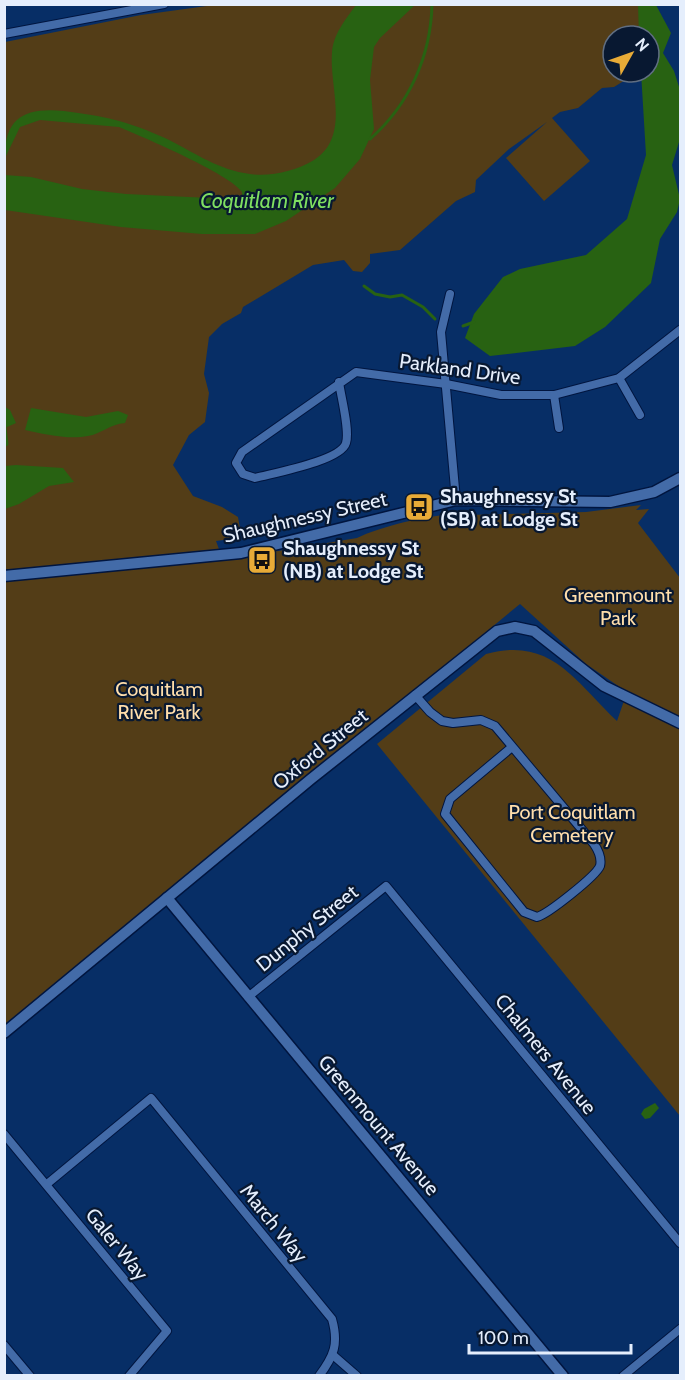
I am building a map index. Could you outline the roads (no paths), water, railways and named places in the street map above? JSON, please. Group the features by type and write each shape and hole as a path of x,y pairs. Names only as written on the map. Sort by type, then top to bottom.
{"street":[{"path":"4,34 165,4"},
{"path":"450,294 441,332 456,500"},
{"name":"Parkland Drive","path":"339,382 346,438 344,447 337,454 255,478 243,474 236,464 242,452 339,382 360,371 501,395 554,395 619,378 681,330"},
{"path":"619,378 640,415"},
{"path":"554,395 559,428"},
{"name":"Shaughnessy Street","path":"4,576 241,553 456,500 610,502 654,492 681,478"},
{"name":"Oxford Street","path":"4,1033 487,636 506,628 519,627 538,634 616,694 681,723"},
{"path":"415,695 438,719 453,723 488,722 512,747 594,844 601,859 597,871 548,911 537,917 524,912 445,814 450,799 512,747"},
{"name":"Dunphy Street","path":"248,997 386,886"},
{"name":"Chalmers Avenue","path":"386,886 681,1244"},
{"name":"Greenmount Avenue","path":"167,898 563,1376"},
{"name":"March Way","path":"47,1185 151,1098 332,1319 337,1336 334,1356"},
{"name":"Galer Way","path":"4,1134 167,1331 129,1376"},
{"path":"623,1376 681,1329"},
{"path":"4,1345 30,1376"},
{"path":"319,1376 334,1356 357,1376"}],"water":[{"name":"Coquitlam River","path":"356,5 415,5 380,38 374,47 370,80 374,129 360,159 335,188 286,221 255,234 202,234 121,227 5,210 5,175 31,177 82,189 126,194 231,199 242,196 242,192 234,184 221,176 185,156 119,127 40,120 20,127 5,158 8,133 13,124 28,113 39,111 64,111 127,123 165,138 213,163 244,173 261,175 280,173 314,160 325,150 332,138 336,110 332,66 333,46 341,27"},
{"path":"638,5 656,5 671,33 663,53 674,71 680,90 679,142 672,165 680,199 677,212 660,239 651,283 605,327 575,346 490,356 465,338 474,314 503,277 520,269 586,255 627,219 646,155 642,84 661,84 661,24 639,24"},
{"path":"5,407 10,410 16,423 5,428"},
{"path":"31,408 86,417 118,411 128,415 125,423 93,435 64,437 25,430"},
{"path":"5,466 63,468 74,482 49,486 19,504 5,509"},
{"path":"655,1103 659,1108 650,1118 645,1119 641,1114 644,1109"}],"waterway":[{"path":"370,139 396,111 415,78 427,42 432,4"},
{"path":"364,286 375,294 390,297 402,295 423,307 435,319"},
{"path":"463,326 474,322"},
{"path":"4,446 7,444 5,428"}],"place":[{"name":"Shaughnessy St (SB) at Lodge St","path":"419,507"},
{"name":"Shaughnessy St (NB) at Lodge St","path":"262,560"}],"park label":[{"name":"Greenmount Park","path":"618,606"},
{"name":"Coquitlam River Park","path":"159,700"},
{"name":"Port Coquitlam Cemetery","path":"572,824"}]}
